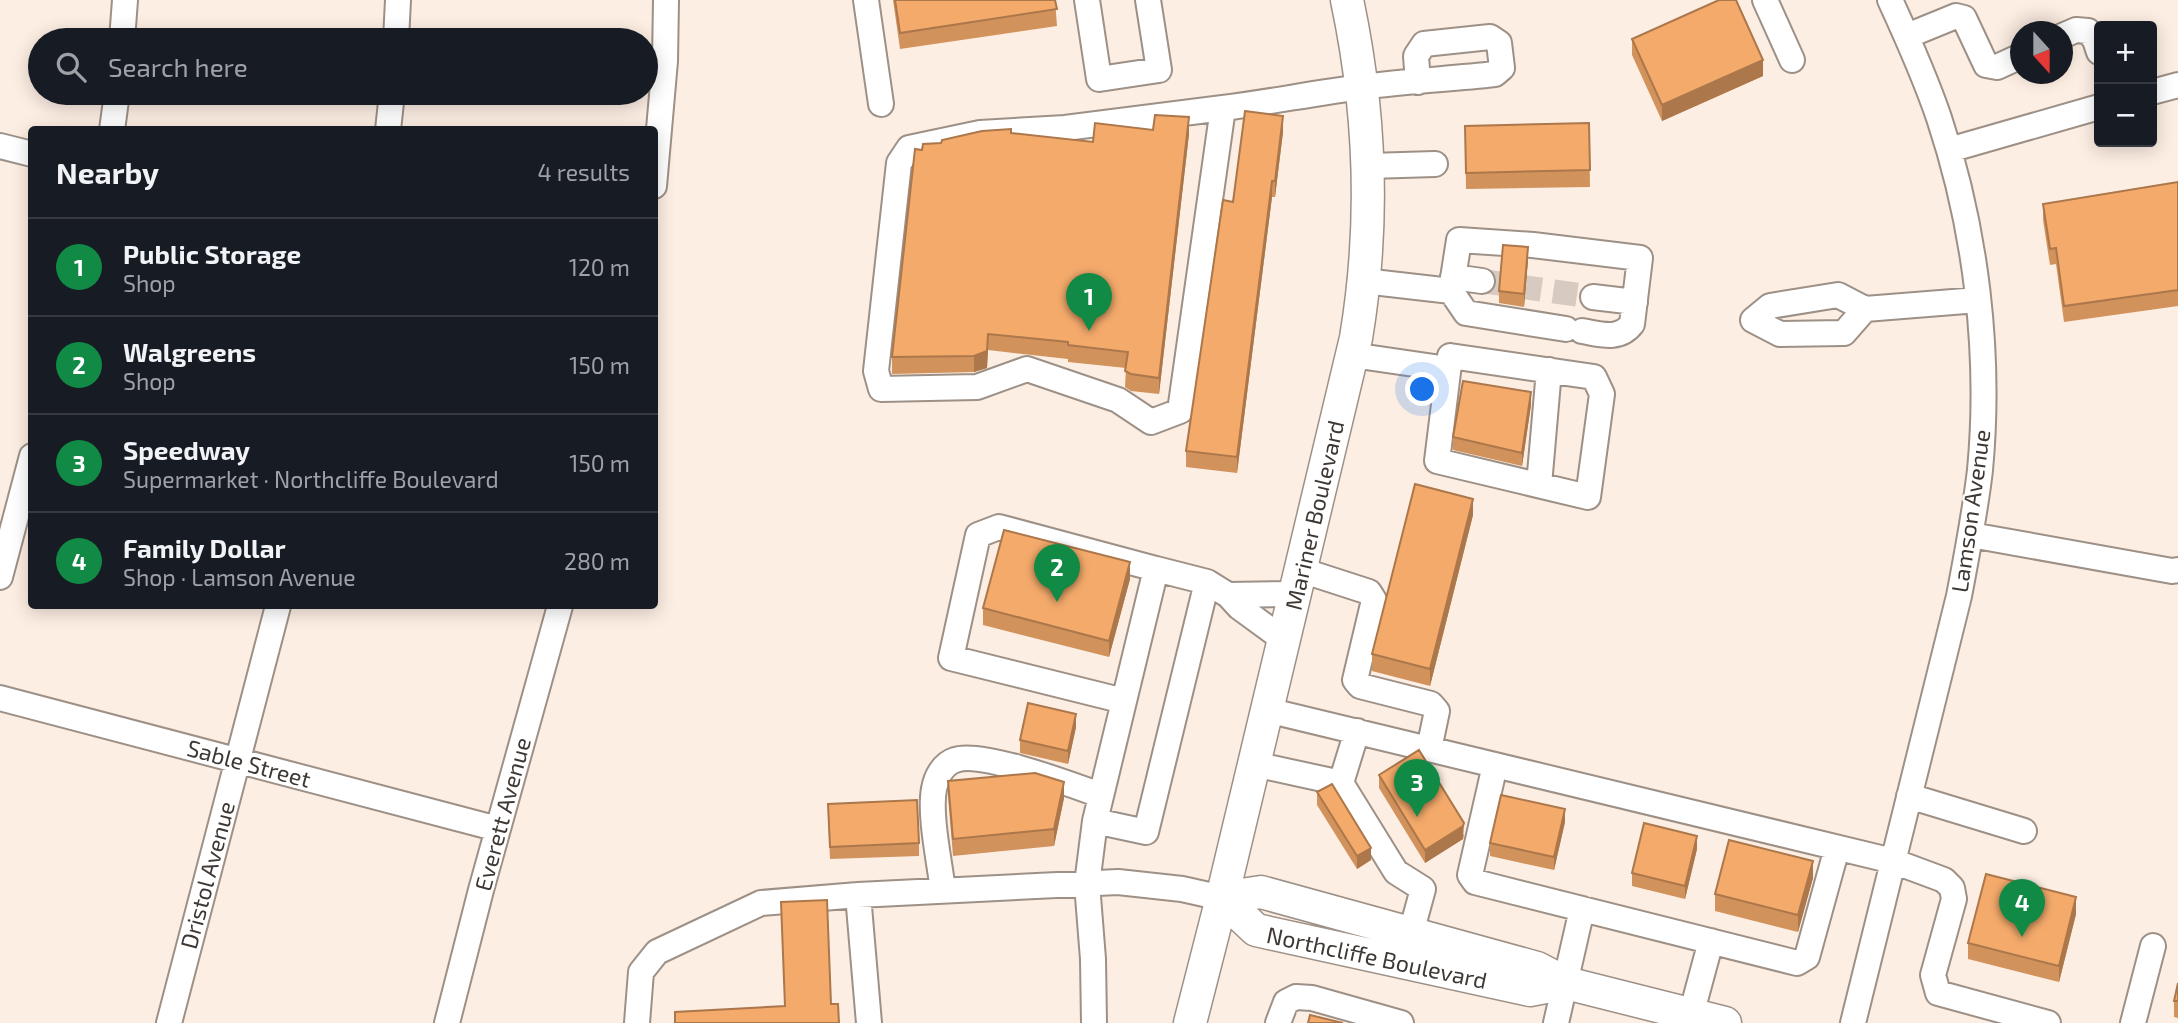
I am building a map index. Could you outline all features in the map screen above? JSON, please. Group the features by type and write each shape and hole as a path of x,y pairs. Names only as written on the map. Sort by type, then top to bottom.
{"main road":[{"name":"Mariner Boulevard","path":"1190,1023 1352,355 1364,281 1368,240 1369,166 1363,86 1347,0"},
{"name":"Northcliffe Boulevard","path":"1222,898 1261,892 1537,968 1566,984 1725,1023"},
{"name":"Northcliffe Boulevard","path":"1222,898 1256,930 1530,990 1566,984"}],"street":[{"path":"123,28 125,0"},
{"path":"397,28 398,0"},
{"path":"658,141 665,61 666,0"},
{"path":"866,0 881,104"},
{"path":"1087,0 1099,79 1158,70 1148,0"},
{"path":"1765,0 1792,60"},
{"name":"Lamson Avenue","path":"1853,1023 1959,596 1980,468 1983,398 1978,300 1964,211 1939,118 1890,0"},
{"path":"1907,36 1956,16 1964,18 1986,65 1997,67 2010,61"},
{"path":"2073,31 2088,31 2094,39"},
{"path":"1223,108 1180,411 1151,422 1118,400 1027,369 977,387 881,389 876,371 899,163 909,148 980,133 1065,128 1223,108 1363,86 1418,82"},
{"path":"2157,91 2178,85"},
{"path":"113,126 115,105"},
{"path":"388,126 391,105"},
{"path":"1949,150 2094,108"},
{"path":"0,146 28,153"},
{"path":"1369,166 1436,164"},
{"path":"1459,240 1533,245 1640,258 1632,324 1619,335 1466,313 1452,284 1459,240"},
{"path":"1364,281 1452,284 1482,281"},
{"path":"1593,297 1635,302"},
{"path":"1865,309 1978,300"},
{"path":"1352,355 1448,369"},
{"path":"1450,356 1549,370 1594,377 1602,394 1588,497 1437,461 1450,356"},
{"path":"1539,485 1549,370"},
{"path":"0,577 28,472"},
{"path":"1124,701 951,658 978,535 999,527 1156,569 1217,589 1284,640"},
{"path":"1971,534 2101,559 2178,570"},
{"path":"1094,1023 1093,959 1087,884 1095,821 1156,569"},
{"path":"1217,589 1298,582 1369,592 1374,600 1355,680 1360,687 1431,704 1437,711 1429,749"},
{"path":"1095,821 1146,832 1217,589"},
{"name":"Dristol Avenue","path":"169,1023 277,609"},
{"name":"Everett Avenue","path":"447,1023 559,609"},
{"name":"Sable Street","path":"0,698 498,829"},
{"path":"1267,710 1893,861 1944,880 1952,888 1954,898 1933,975 1938,993 2048,1023"},
{"path":"1341,783 1357,732"},
{"path":"943,891 933,800 938,778 950,762 957,759 979,759 1037,773 1100,795"},
{"path":"1254,764 1341,783 1396,872 1423,889 1411,933"},
{"path":"1495,765 1470,875 1475,882 1797,963 1807,957 1838,848"},
{"path":"1909,796 2024,831"},
{"path":"637,1023 641,972 657,952 761,903 858,895 1118,882 1182,889 1222,898"},
{"path":"858,895 869,1023"},
{"path":"1556,1023 1582,909"},
{"path":"1690,1014 1711,942"},
{"path":"2133,1023 2153,946"},
{"path":"1278,1023 1286,1002 1296,997 1312,998 1390,1021"}],"building":[{"path":"895,0 1055,0 1057,9 900,33"},
{"path":"1719,0 1736,0 1763,60 1662,105 1632,39"},
{"path":"1245,111 1283,116 1275,181 1272,181 1237,457 1186,451 1223,200 1233,202"},
{"path":"1155,115 1189,117 1159,378 1125,371 1128,352 1068,345 1068,342 988,334 987,351 974,356 892,357 915,149 922,150 923,144 941,143 942,140 982,131 1011,129 1011,133 1093,142 1095,123 1153,130"},
{"path":"1589,123 1590,170 1466,173 1465,126"},
{"path":"2178,182 2178,290 2064,306 2056,248 2050,249 2043,204"},
{"path":"1503,245 1528,247 1524,294 1499,291"},
{"path":"1463,381 1531,392 1522,453 1453,437"},
{"path":"1415,484 1473,499 1430,669 1372,654"},
{"path":"1004,530 1130,562 1109,641 983,608"},
{"path":"1028,703 1076,714 1068,751 1020,740"},
{"path":"1419,750 1464,823 1425,850 1379,775"},
{"path":"1035,773 1064,782 1054,829 953,839 948,781"},
{"path":"1332,784 1371,848 1357,856 1317,792"},
{"path":"1501,795 1565,809 1554,857 1490,843"},
{"path":"917,800 919,843 830,847 828,804"},
{"path":"1644,823 1697,836 1685,886 1632,873"},
{"path":"1729,840 1813,861 1798,915 1715,894"},
{"path":"1986,874 2076,897 2059,966 1968,943"},
{"path":"827,900 831,1004 838,1004 839,1023 675,1023 675,1012 785,1006 781,902"},
{"path":"2178,983 2178,1001 2174,1001"},
{"path":"1310,1015 1343,1023 1308,1023"}],"tunnel":[{"path":"1482,281 1593,297"}],"place":[{"name":"Public Storage","path":"1089,331"},
{"name":"Walgreens","path":"1057,602"},
{"name":"Speedway","path":"1417,817"},
{"name":"Family Dollar","path":"2022,937"}]}
